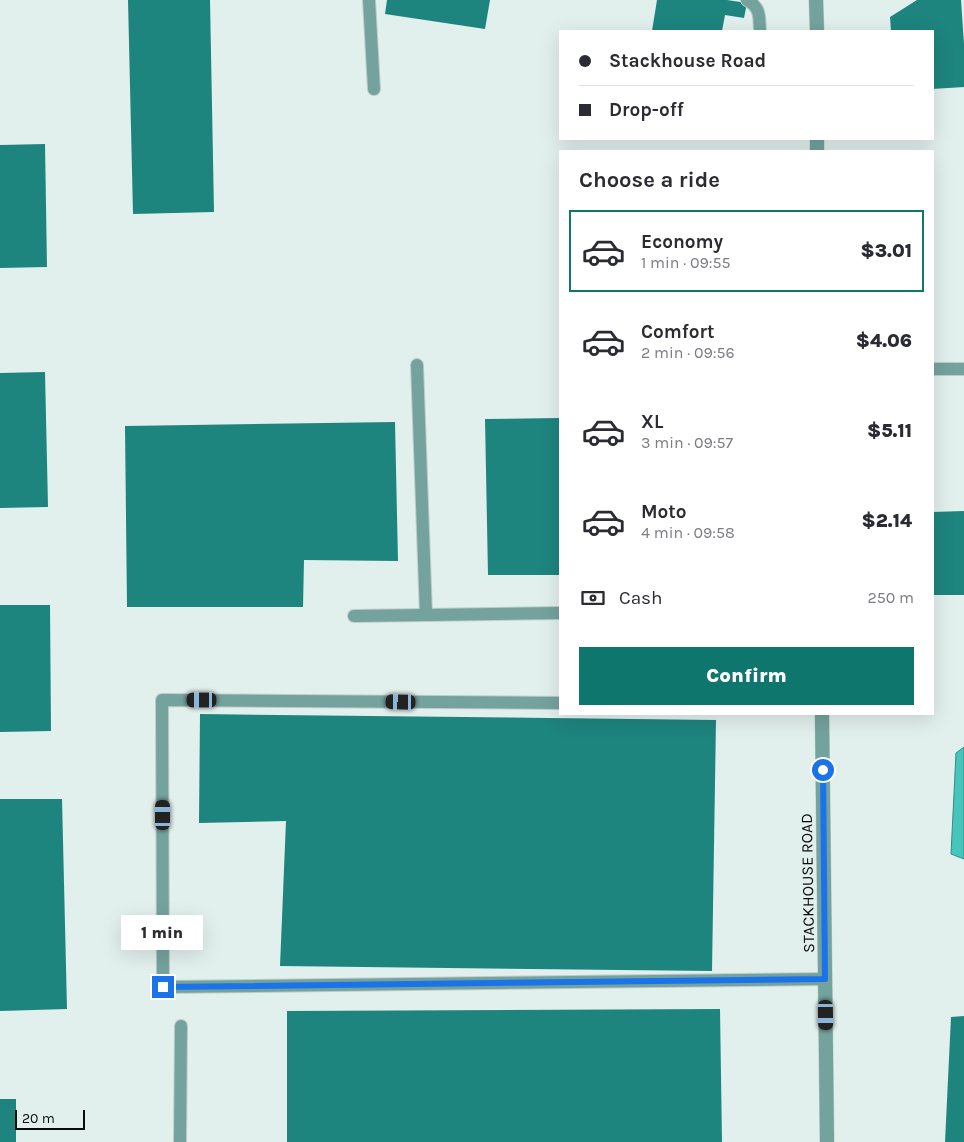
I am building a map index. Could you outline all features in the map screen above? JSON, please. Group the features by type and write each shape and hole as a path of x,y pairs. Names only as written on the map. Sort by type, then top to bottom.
{"street":[{"path":"816,0 817,30"},
{"name":"STACKHOUSE ROAD","path":"822,715 827,1142"}],"lane":[{"path":"369,0 374,89"},
{"path":"747,0 755,5 759,14 760,30"},
{"path":"417,365 426,615"},
{"path":"934,369 964,369"},
{"path":"354,616 559,613"},
{"path":"559,703 162,700 163,987 825,979"},
{"path":"180,1142 181,1026"}],"water":[{"path":"964,747 964,859 951,854 956,753"}],"building":[{"path":"128,0 210,0 214,212 133,214"},
{"path":"387,0 490,0 485,29 385,14"},
{"path":"657,0 727,0 747,3 744,18 725,15 722,30 652,30"},
{"path":"917,0 961,0 964,87 934,89 934,30 891,30 890,17"},
{"path":"45,144 47,267 0,268 0,145"},
{"path":"45,372 48,507 0,508 0,373"},
{"path":"559,418 559,575 488,575 485,419"},
{"path":"395,422 398,561 304,560 303,607 127,607 125,426"},
{"path":"964,511 964,595 934,595 934,512"},
{"path":"0,605 50,605 51,731 0,732"},
{"path":"200,714 716,720 712,971 280,966 286,821 199,823"},
{"path":"0,799 62,799 67,1009 0,1011"},
{"path":"720,1009 722,1142 287,1142 287,1011"},
{"path":"964,1016 964,1142 945,1142 951,1017"},
{"path":"0,1099 16,1099 16,1142 0,1142"}],"route":[{"path":"163,987 825,979 823,770"}]}
